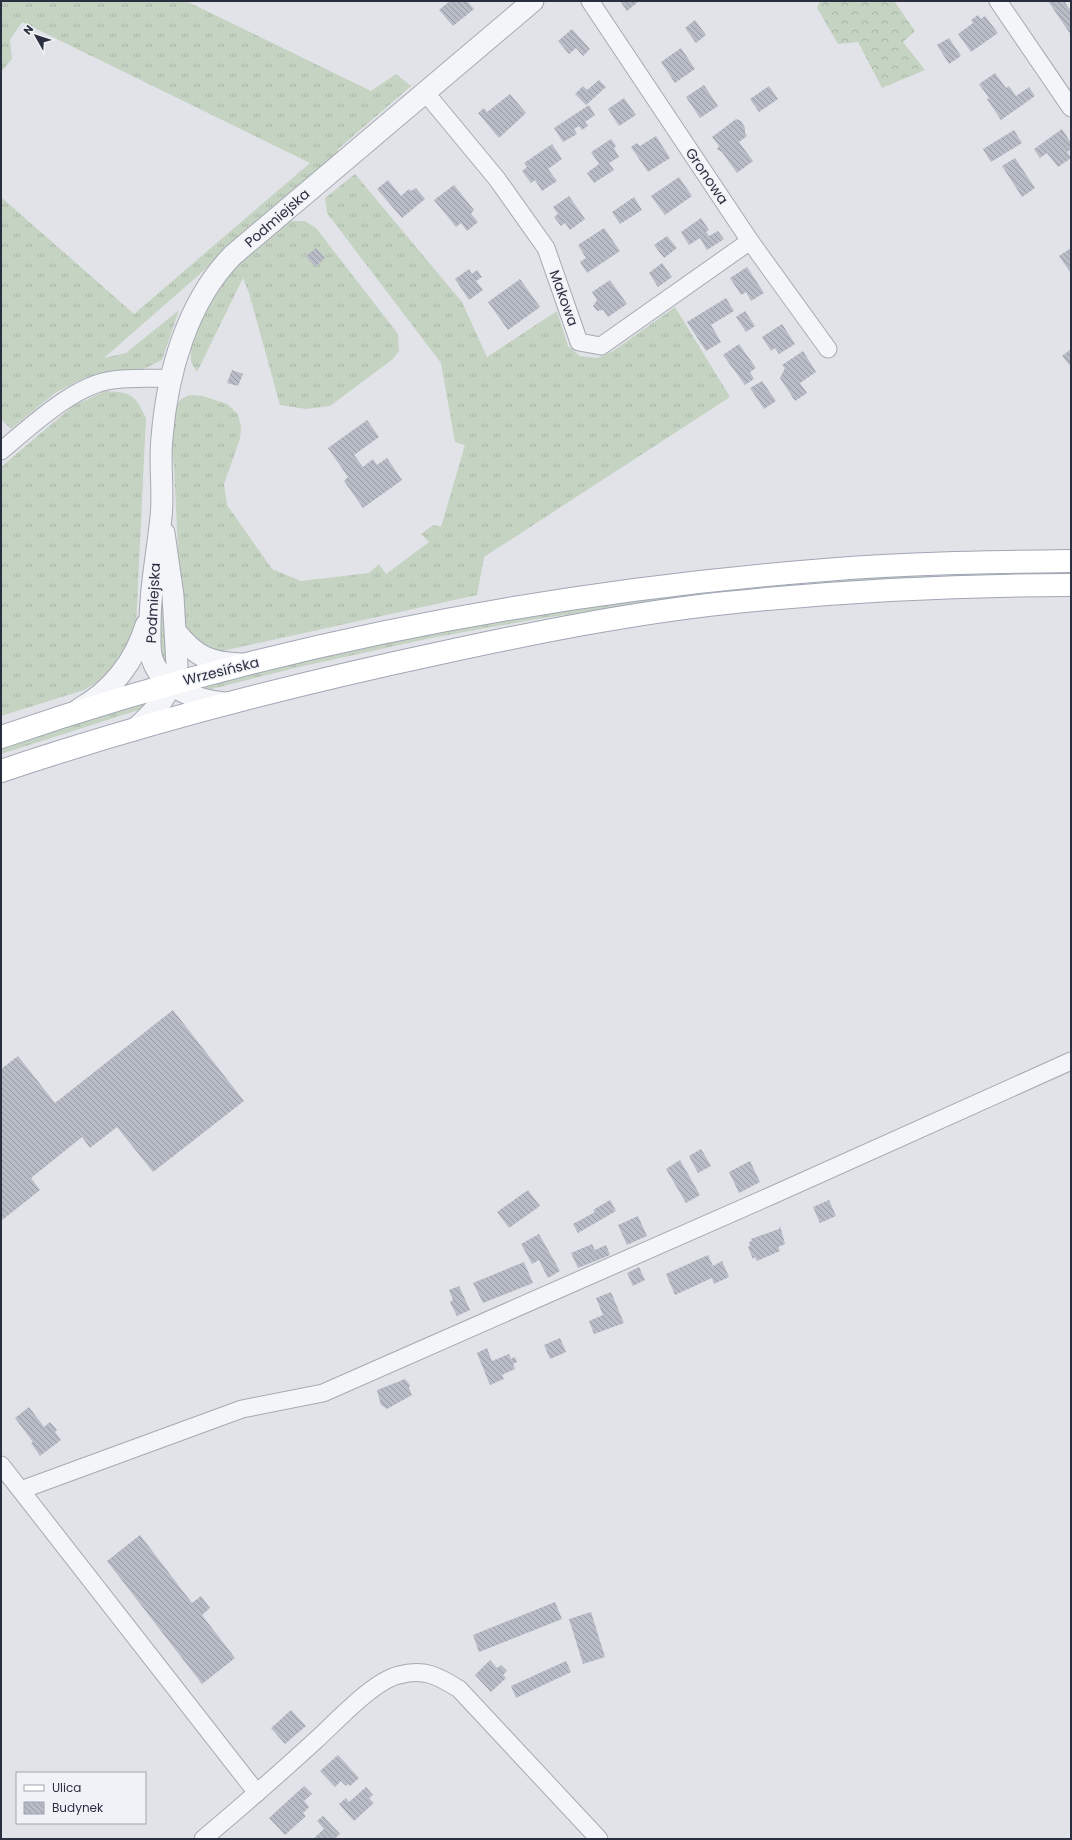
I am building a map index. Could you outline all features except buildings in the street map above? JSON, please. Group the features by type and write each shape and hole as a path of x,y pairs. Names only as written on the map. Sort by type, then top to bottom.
{"main road":[{"name":"Wrzesińska","path":"1,737 171,683 444,620 527,605 601,594 760,575 903,566 1071,561"},
{"path":"1,771 48,755 225,703 356,671 561,628 643,614 725,603 892,590 1071,585"}],"street":[{"name":"Podmiejska","path":"225,703 210,702 195,698 171,683 158,670 151,657 149,610 161,515 161,439 164,411 177,357 196,310 213,279 224,265 533,1"},
{"name":"Gronowa","path":"590,1 750,241 828,349"},
{"path":"998,1 1071,108"},
{"name":"Makowa","path":"425,92 497,179 546,248 579,342 601,346 750,241"},
{"path":"1,451 45,414 78,391 112,380 171,378"},
{"name":"Podmiejska","path":"134,730 155,711 162,702 171,683 177,665 176,632 168,556 161,515"},
{"path":"71,714 98,696 120,675 139,645 149,610"},
{"path":"176,632 202,657 226,664 248,665"},
{"path":"21,1490 242,1409 322,1393 1071,1061"},
{"path":"1,1465 257,1793"},
{"path":"203,1839 257,1793 372,1689 398,1675 417,1672 437,1675 459,1689 599,1839"}],"green space":[{"path":"1,1 186,1 371,91 396,74 411,86 337,150 339,152 104,358 126,353 179,310 162,360 140,371 86,377 55,393 11,429 1,419 1,197 134,314 310,163 22,22 10,40 12,59 1,72"},
{"path":"820,1 894,1 915,31 903,42 925,70 882,88 858,42 838,44 817,8"},
{"path":"355,174 462,302 487,357 557,311 568,346 580,356 597,358 613,351 675,307 730,397 484,557 477,595 213,653 187,632 181,613 174,467 170,433 172,411 181,399 190,395 203,396 227,404 238,414 241,427 240,439 224,484 227,505 272,569 301,581 369,573 379,564 386,574 429,542 421,534 433,525 441,527 465,445 455,442 441,363 327,213 325,198"},
{"path":"287,221 305,221 316,228 398,334 399,351 393,359 330,406 306,409 280,405 249,293 243,278 197,372 191,362 191,347 200,322 229,270"},
{"path":"105,391 127,394 131,396 135,399 146,418 136,625 118,665 101,680 84,690 1,716 1,467 73,406"},
{"path":"159,555 169,660 166,665 156,651"},
{"path":"1071,572 1071,577 646,603 537,619 431,638 299,667 208,690 197,686 361,647 537,613 685,594 887,577"},
{"path":"156,697 151,706 1,754 1,746"}]}
